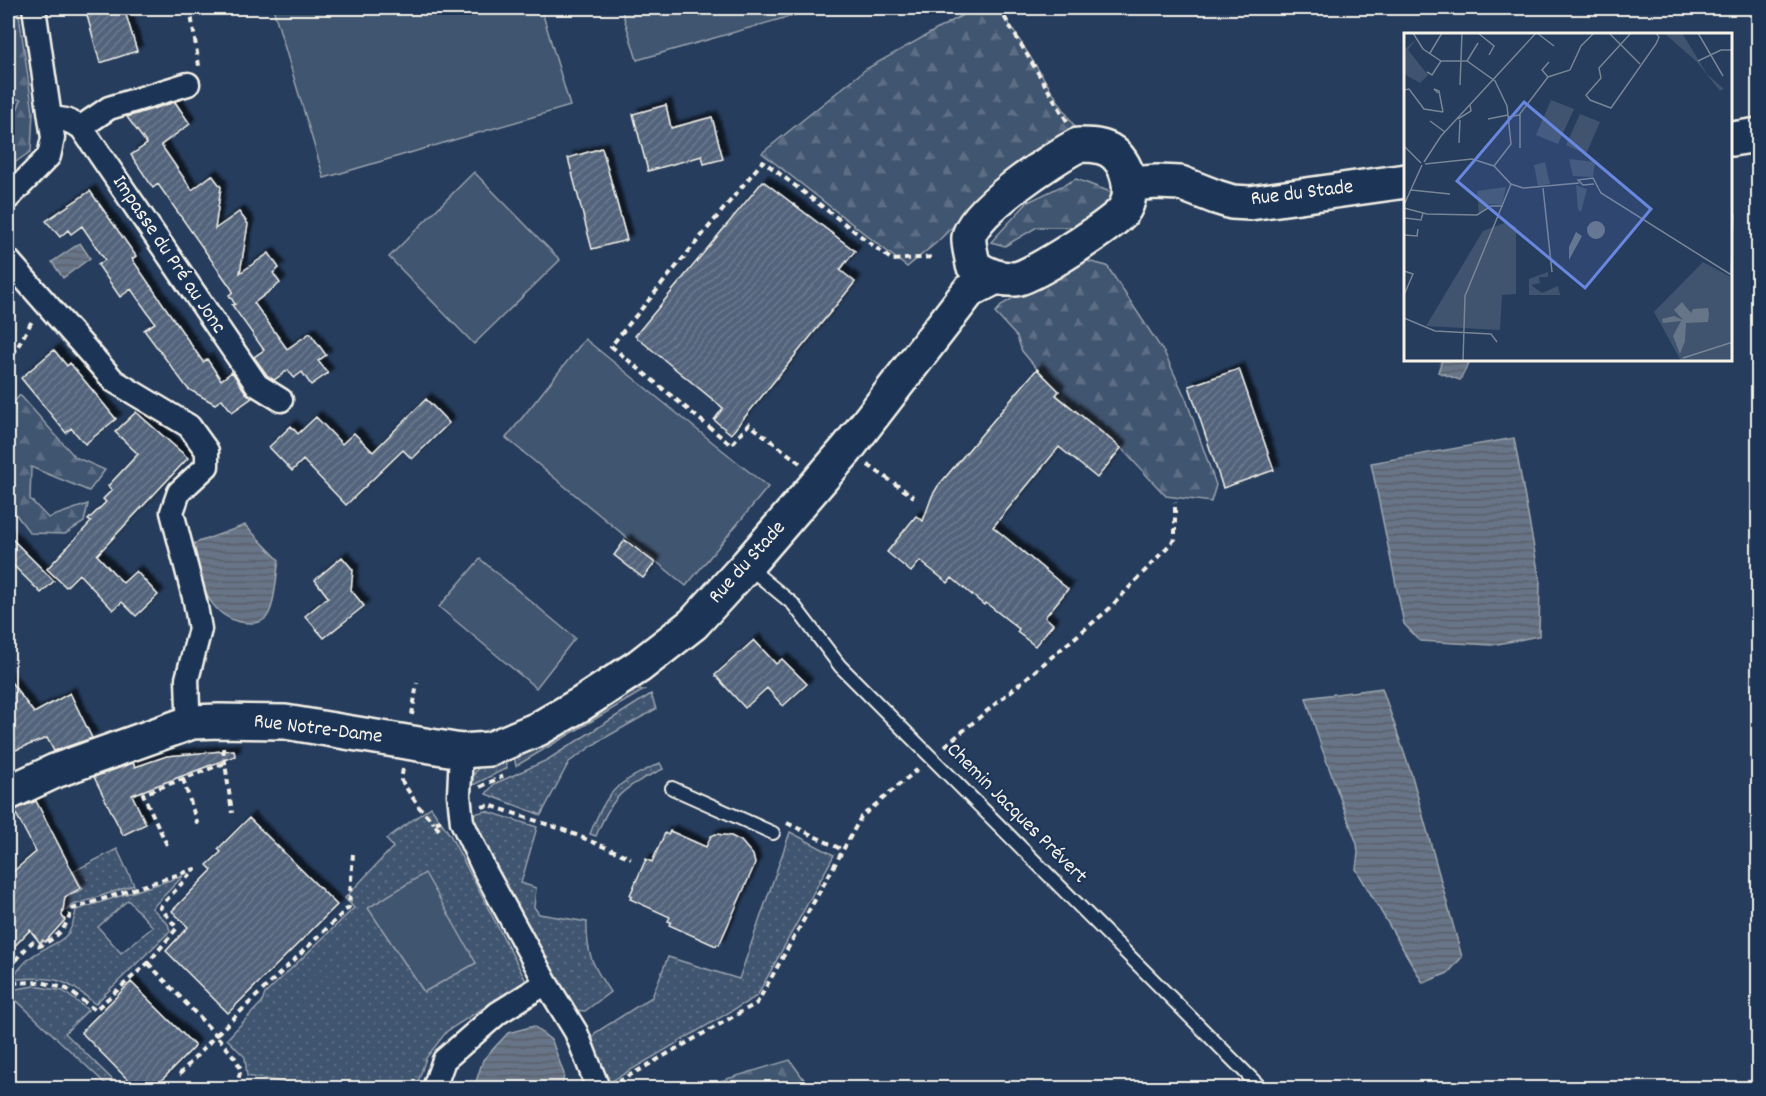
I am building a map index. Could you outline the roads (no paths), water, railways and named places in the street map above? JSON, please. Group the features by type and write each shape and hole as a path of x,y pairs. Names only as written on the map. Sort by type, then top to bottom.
{"street":[{"path":"8,198 49,156 53,138 52,118 34,8"},
{"path":"52,118 66,120 81,127 110,108 188,84"},
{"name":"Impasse du Pré au Jonc","path":"81,127 257,385 281,400"},
{"path":"1733,139 1758,135"},
{"path":"1078,145 1098,145 1112,152 1124,164 1129,183 1129,196 1124,210 1109,225 1044,266 1016,279 979,278 969,236 979,220 1027,177 1057,156 1078,145"},
{"name":"Rue du Stade","path":"1129,183 1180,183 1224,200 1250,203 1404,181"},
{"path":"8,260 114,381 189,426 207,451 207,466 179,492 172,512 200,629 187,679 188,707 206,722"},
{"name":"Rue du Stade","path":"461,751 490,749 538,729 639,666 693,624 847,449 979,278"},
{"name":"Rue Notre-Dame","path":"8,793 55,771 206,722 285,722 461,751"},
{"path":"461,751 460,815 486,873 546,983 607,1086"},
{"path":"434,1089 444,1060 498,1013 546,983"}],"lane":[{"name":"Chemin Jacques Prévert","path":"747,565 793,604 840,666 1261,1089"},
{"path":"672,788 773,833"}]}
